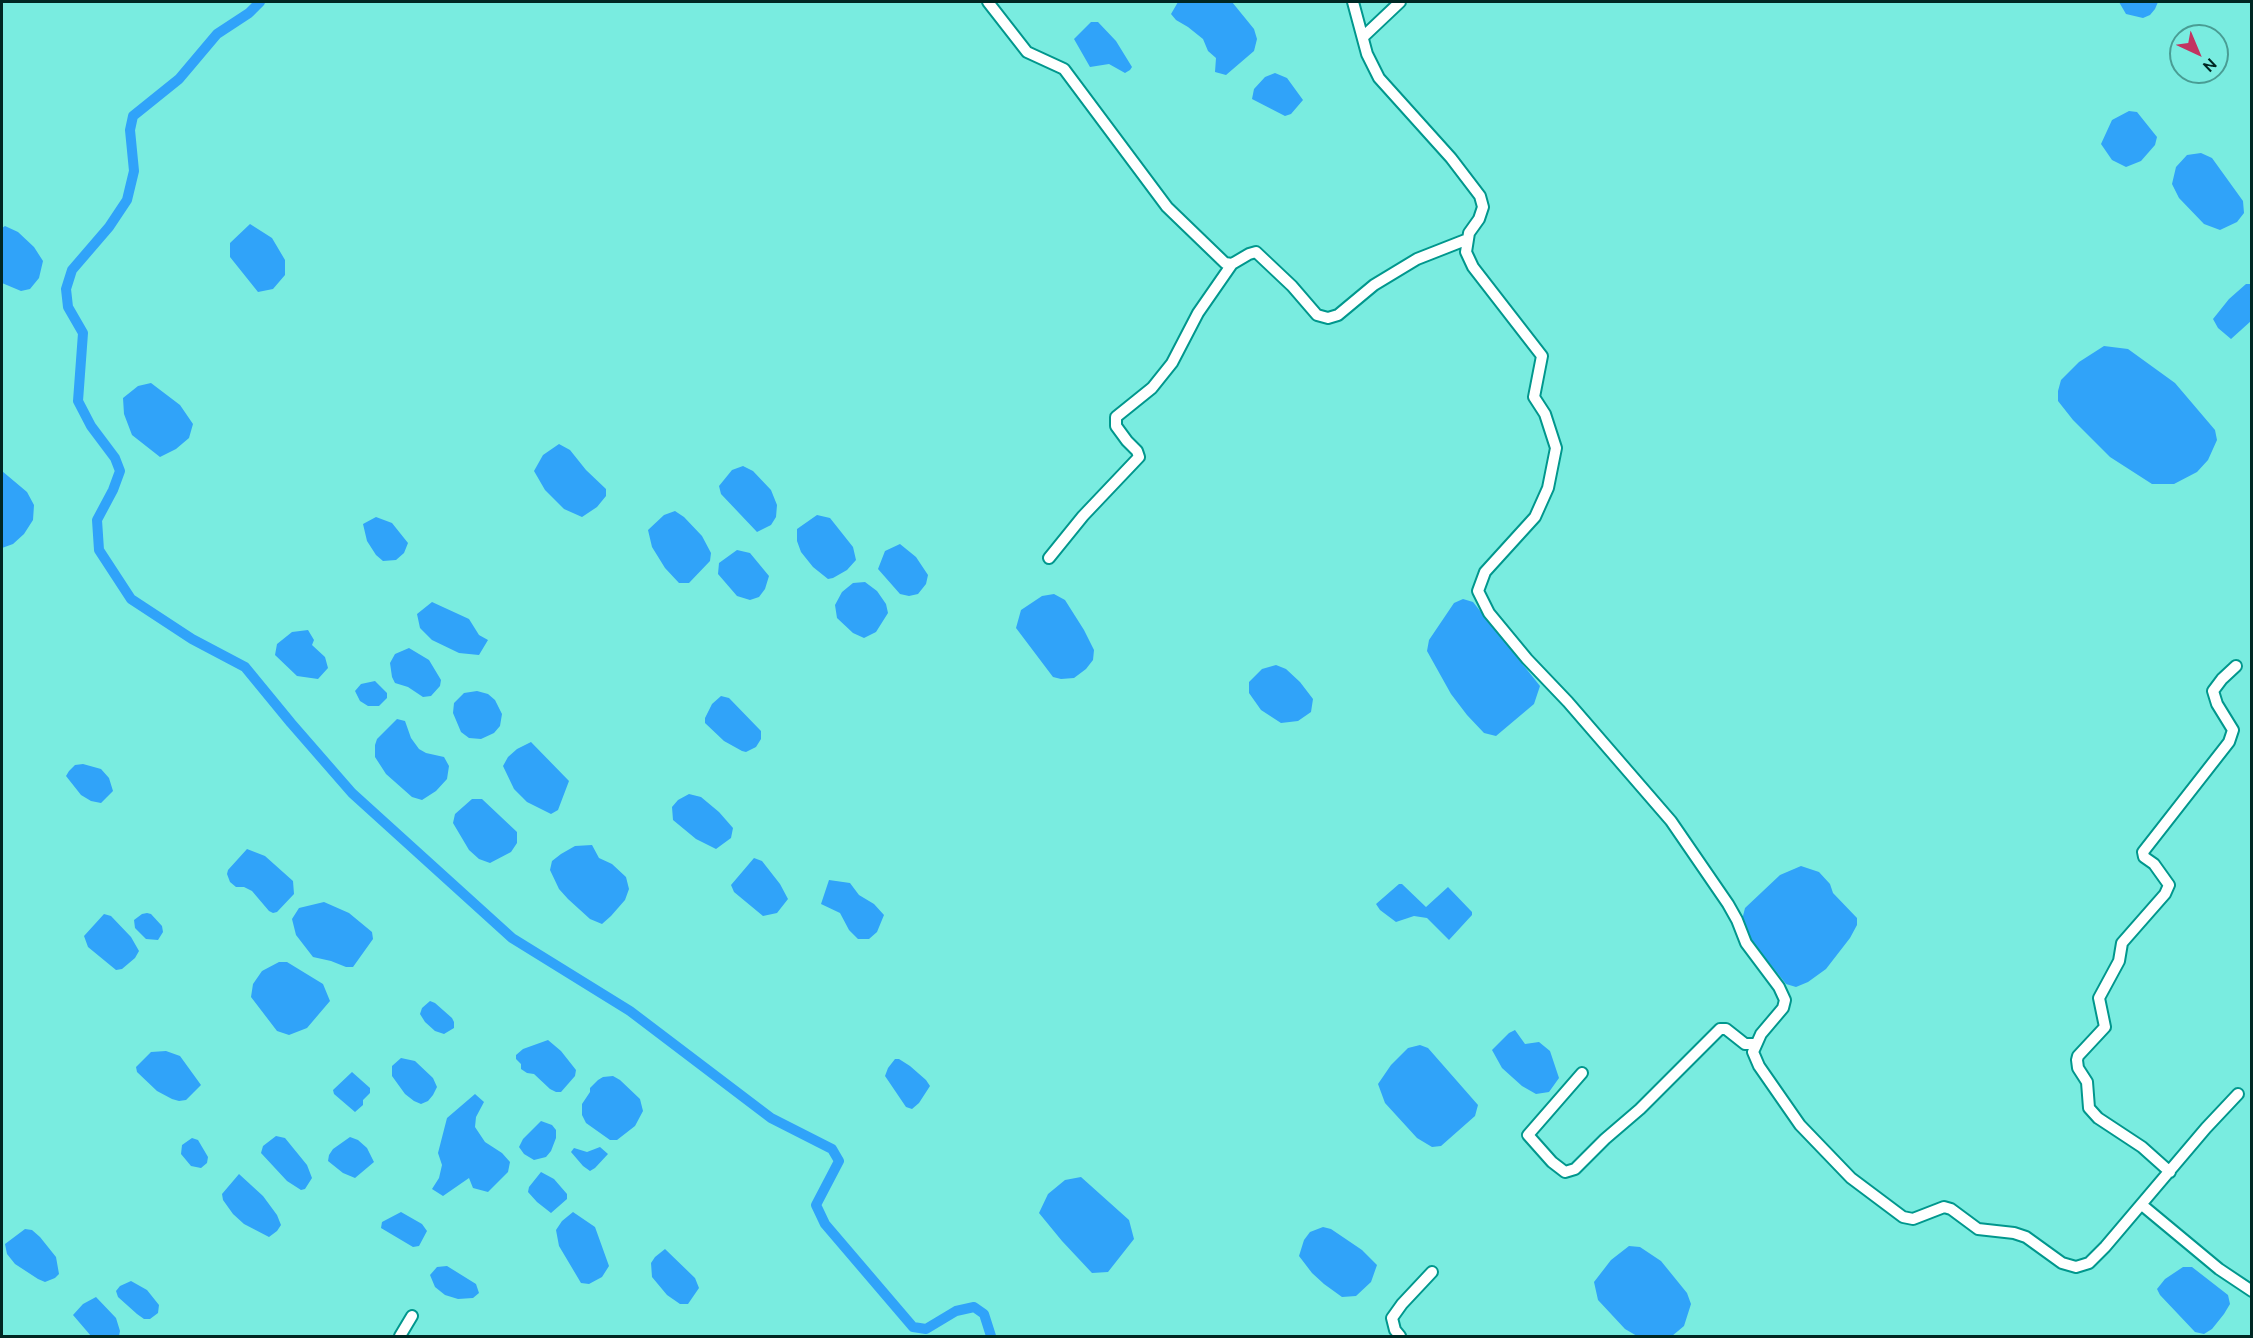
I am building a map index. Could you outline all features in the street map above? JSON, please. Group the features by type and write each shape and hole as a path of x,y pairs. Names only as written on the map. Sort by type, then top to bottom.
{"street":[{"path":"988,2 1027,52 1064,69 1167,207 1225,263 1232,264"},
{"path":"1353,2 1367,54 1379,78 1451,158 1480,196 1483,207 1468,239 1467,252 1473,267 1542,357 1534,397 1545,414 1556,448 1548,488 1535,517 1485,572 1478,591 1490,613 1527,659 1568,702 1671,821 1728,904 1746,943 1779,987 1785,1000 1783,1008 1761,1034 1754,1052 1759,1066 1800,1125 1851,1178 1903,1216 1913,1219 1944,1207 1951,1209 1978,1229 2014,1233 2026,1237 2062,1263 2076,1267 2089,1263 2238,1094"},
{"path":"1363,37 1400,2"},
{"path":"1049,558 1083,516 1139,457 1137,451 1116,426 1116,417 1152,388 1172,363 1198,314 1232,264 1256,252 1292,286 1317,315 1328,318 1338,315 1374,285 1417,259 1468,239"},
{"path":"2170,1172 2142,1147 2098,1118 2089,1108 2087,1082 2078,1068 2077,1060 2078,1056 2105,1027 2099,998 2119,962 2122,943 2165,894 2169,885 2154,864 2145,857 2144,852 2229,742 2233,730 2217,704 2213,691 2236,666"},
{"path":"1582,1073 1528,1134 1552,1162 1565,1172 1575,1169 1605,1138 1640,1109 1720,1029 1726,1029 1745,1044 1756,1044"},
{"path":"2142,1204 2219,1269 2252,1291"},
{"path":"1400,1336 1395,1330 1392,1318 1432,1272"},
{"path":"399,1336 412,1316"}],"water":[{"path":"1178,2 1232,2 1254,29 1257,39 1254,51 1226,75 1215,72 1216,58 1208,51 1203,39 1171,14"},
{"path":"2119,2 2158,2 2150,15 2143,18 2126,14"},
{"path":"1091,22 1098,22 1116,41 1132,67 1130,70 1125,73 1109,64 1090,67 1074,39"},
{"path":"1275,73 1287,78 1303,100 1291,114 1285,116 1252,99 1254,89 1265,77"},
{"path":"2129,111 2137,112 2157,137 2155,145 2141,161 2126,167 2112,160 2101,144 2112,120"},
{"path":"2201,153 2212,158 2243,201 2244,213 2237,222 2220,230 2204,224 2179,198 2172,184 2176,167 2187,155"},
{"path":"250,224 272,238 285,260 285,275 273,289 258,292 230,257 230,243"},
{"path":"5,226 18,232 34,247 43,261 39,278 30,289 21,291 2,283 2,228"},
{"path":"2246,284 2251,284 2251,321 2231,339 2218,328 2213,319 2229,299"},
{"path":"2104,346 2128,349 2175,383 2215,430 2217,440 2208,460 2197,472 2174,484 2152,484 2110,457 2073,420 2058,401 2061,380 2079,362"},
{"path":"151,383 180,405 193,424 189,438 176,449 160,457 132,435 124,414 123,398 138,386"},
{"path":"559,444 570,450 586,470 606,489 606,496 597,507 582,517 564,509 545,490 534,471 543,455"},
{"path":"743,466 753,471 771,490 777,505 776,517 771,525 757,532 721,494 719,486 732,470"},
{"path":"2,471 27,492 34,505 33,520 24,534 13,544 2,548"},
{"path":"675,511 702,536 711,553 710,561 689,583 679,583 665,568 652,547 648,530 664,515"},
{"path":"817,515 830,518 853,547 856,560 847,570 833,578 828,579 813,567 801,552 797,541 797,529"},
{"path":"376,517 392,523 408,543 404,553 396,560 383,561 367,541 363,524"},
{"path":"900,544 916,557 928,575 926,584 918,594 909,596 900,594 878,569 885,551"},
{"path":"737,550 750,553 769,576 765,589 759,597 750,600 737,596 718,574 719,563"},
{"path":"865,582 877,591 886,604 888,613 876,632 864,638 853,633 837,618 835,605 842,592 853,583"},
{"path":"1054,594 1065,600 1094,650 1093,660 1074,678 1053,677 1016,628 1021,610 1042,596"},
{"path":"1463,599 1473,602 1540,686 1534,704 1496,736 1484,733 1467,715 1451,694 1427,651 1429,640 1454,603"},
{"path":"432,602 469,619 479,635 488,640 479,655 459,653 432,640 420,628 417,614"},
{"path":"308,630 314,640 312,645 325,657 328,668 318,679 297,676 275,655 277,644 292,632"},
{"path":"409,648 429,660 441,680 440,686 431,696 423,697 408,687 395,683 392,677 390,663 395,654"},
{"path":"1276,665 1286,669 1313,699 1311,712 1298,721 1281,723 1261,710 1249,693 1249,682 1262,669"},
{"path":"375,681 387,693 387,698 379,706 368,706 360,701 355,691 361,684"},
{"path":"477,691 488,694 495,700 502,714 500,726 494,733 481,739 469,738 461,732 453,713 454,703 464,693"},
{"path":"721,696 729,698 761,731 761,739 756,747 746,752 742,751 724,741 705,723 712,704"},
{"path":"397,719 405,721 411,738 419,749 444,757 449,766 447,779 436,791 422,800 412,797 386,774 375,757 377,739"},
{"path":"531,742 569,781 558,810 551,814 527,802 514,789 503,766 508,757 517,749"},
{"path":"83,764 101,769 109,778 113,791 101,803 91,801 81,795 66,776 75,765"},
{"path":"689,794 701,797 733,828 731,838 716,849 696,839 673,820 672,807 678,800"},
{"path":"472,799 482,799 517,832 517,843 511,852 490,863 479,859 469,850 453,823 455,814"},
{"path":"592,845 599,858 612,864 626,877 629,889 625,900 602,924 590,919 568,899 559,889 550,870 552,861 561,854 575,846"},
{"path":"247,849 265,856 293,881 294,894 277,912 269,911 252,891 244,887 236,887 230,882 228,870"},
{"path":"754,858 762,861 780,884 788,899 777,913 763,916 734,892 731,885"},
{"path":"1801,866 1819,872 1830,884 1833,893 1857,918 1857,925 1826,969 1808,982 1796,987 1786,984 1748,936 1742,920 1745,908 1780,875"},
{"path":"829,880 850,883 859,895 874,904 884,915 877,932 869,939 858,939 849,930 840,913 821,904"},
{"path":"1399,884 1402,884 1426,907 1448,887 1472,912 1472,915 1449,940 1427,918 1414,916 1396,922 1376,904"},
{"path":"324,902 349,913 372,932 373,939 353,967 313,957 296,935 292,919 299,908"},
{"path":"147,913 151,914 162,926 163,932 158,940 146,939 135,928 134,920"},
{"path":"104,914 111,916 131,937 139,951 135,958 122,969 116,970 88,947 84,936"},
{"path":"279,962 287,962 323,984 330,1001 307,1028 289,1035 277,1031 251,997 253,984 262,971"},
{"path":"430,1001 452,1018 454,1028 444,1034 435,1031 425,1022 420,1014 422,1008"},
{"path":"1515,1030 1525,1044 1539,1042 1550,1051 1559,1078 1549,1092 1536,1094 1522,1086 1502,1068 1492,1050"},
{"path":"548,1040 561,1051 576,1070 575,1076 561,1092 550,1089 534,1074 521,1069 521,1064 516,1059 516,1055 523,1049"},
{"path":"1420,1045 1428,1048 1478,1105 1475,1116 1441,1146 1432,1147 1417,1138 1385,1103 1378,1084 1391,1065 1408,1048"},
{"path":"166,1051 180,1056 201,1085 186,1100 172,1099 157,1091 137,1072 136,1067 151,1052"},
{"path":"401,1058 415,1061 433,1078 437,1087 428,1101 421,1104 414,1101 405,1094 392,1076 392,1066"},
{"path":"895,1059 910,1066 930,1086 919,1103 912,1109 906,1107 885,1076"},
{"path":"352,1072 370,1088 370,1093 363,1100 363,1105 355,1112 334,1094 333,1090"},
{"path":"613,1076 640,1099 643,1111 635,1126 617,1140 610,1140 586,1123 582,1115 582,1104 590,1088 603,1077"},
{"path":"475,1094 484,1102 476,1117 475,1127 485,1142 502,1153 510,1162 508,1172 488,1192 473,1188 469,1178 443,1196 432,1189 439,1178 442,1165 438,1153 447,1118"},
{"path":"541,1121 552,1125 556,1130 556,1138 546,1157 534,1160 524,1154 519,1147 523,1139"},
{"path":"276,1136 285,1138 307,1165 312,1178 305,1189 301,1190 287,1181 261,1153 263,1146"},
{"path":"350,1137 358,1140 367,1148 374,1162 355,1178 343,1173 328,1161 333,1149"},
{"path":"192,1138 198,1140 208,1157 207,1163 201,1168 191,1166 181,1154 182,1145"},
{"path":"600,1147 608,1154 590,1171 571,1152 574,1148 587,1152"},
{"path":"541,1172 554,1179 567,1194 567,1199 551,1213 528,1192 529,1187"},
{"path":"239,1174 263,1196 277,1215 281,1225 269,1237 244,1224 223,1200 222,1194"},
{"path":"1081,1177 1129,1220 1134,1239 1108,1272 1092,1273 1039,1213 1048,1194 1065,1180"},
{"path":"401,1212 422,1224 427,1231 419,1246 413,1247 381,1228 382,1222"},
{"path":"573,1212 595,1227 609,1266 602,1277 589,1284 581,1283 559,1246 556,1230 562,1221"},
{"path":"1323,1227 1331,1229 1362,1250 1377,1265 1371,1282 1356,1296 1342,1297 1312,1273 1299,1256 1304,1240 1310,1232"},
{"path":"25,1229 32,1230 40,1237 56,1257 59,1274 55,1278 45,1282 38,1279 15,1264 7,1254 5,1244"},
{"path":"1629,1246 1640,1247 1661,1261 1687,1293 1691,1304 1684,1326 1672,1336 1637,1336 1625,1329 1598,1300 1594,1282 1611,1260"},
{"path":"665,1249 695,1278 699,1288 688,1304 680,1304 667,1295 652,1277 651,1263"},
{"path":"447,1266 476,1284 479,1293 473,1298 458,1299 445,1295 435,1287 430,1275 437,1267"},
{"path":"2183,1267 2192,1267 2228,1295 2230,1304 2224,1314 2212,1329 2204,1334 2195,1332 2157,1289 2165,1279"},
{"path":"131,1281 147,1290 159,1305 158,1313 150,1319 144,1319 118,1297 116,1291 120,1286"},
{"path":"96,1297 116,1318 120,1331 119,1336 91,1336 73,1315 83,1304"}],"waterway":[{"path":"260,2 249,13 217,34 179,79 133,116 130,130 134,171 127,200 109,227 72,270 66,289 68,307 83,333 78,401 91,426 115,458 120,471 97,520 99,550 131,599 192,639 245,667 352,793 512,938 630,1011 771,1118 832,1149 839,1161 816,1205 825,1224 913,1327 926,1329 956,1311 974,1307 984,1314 991,1336"}]}
